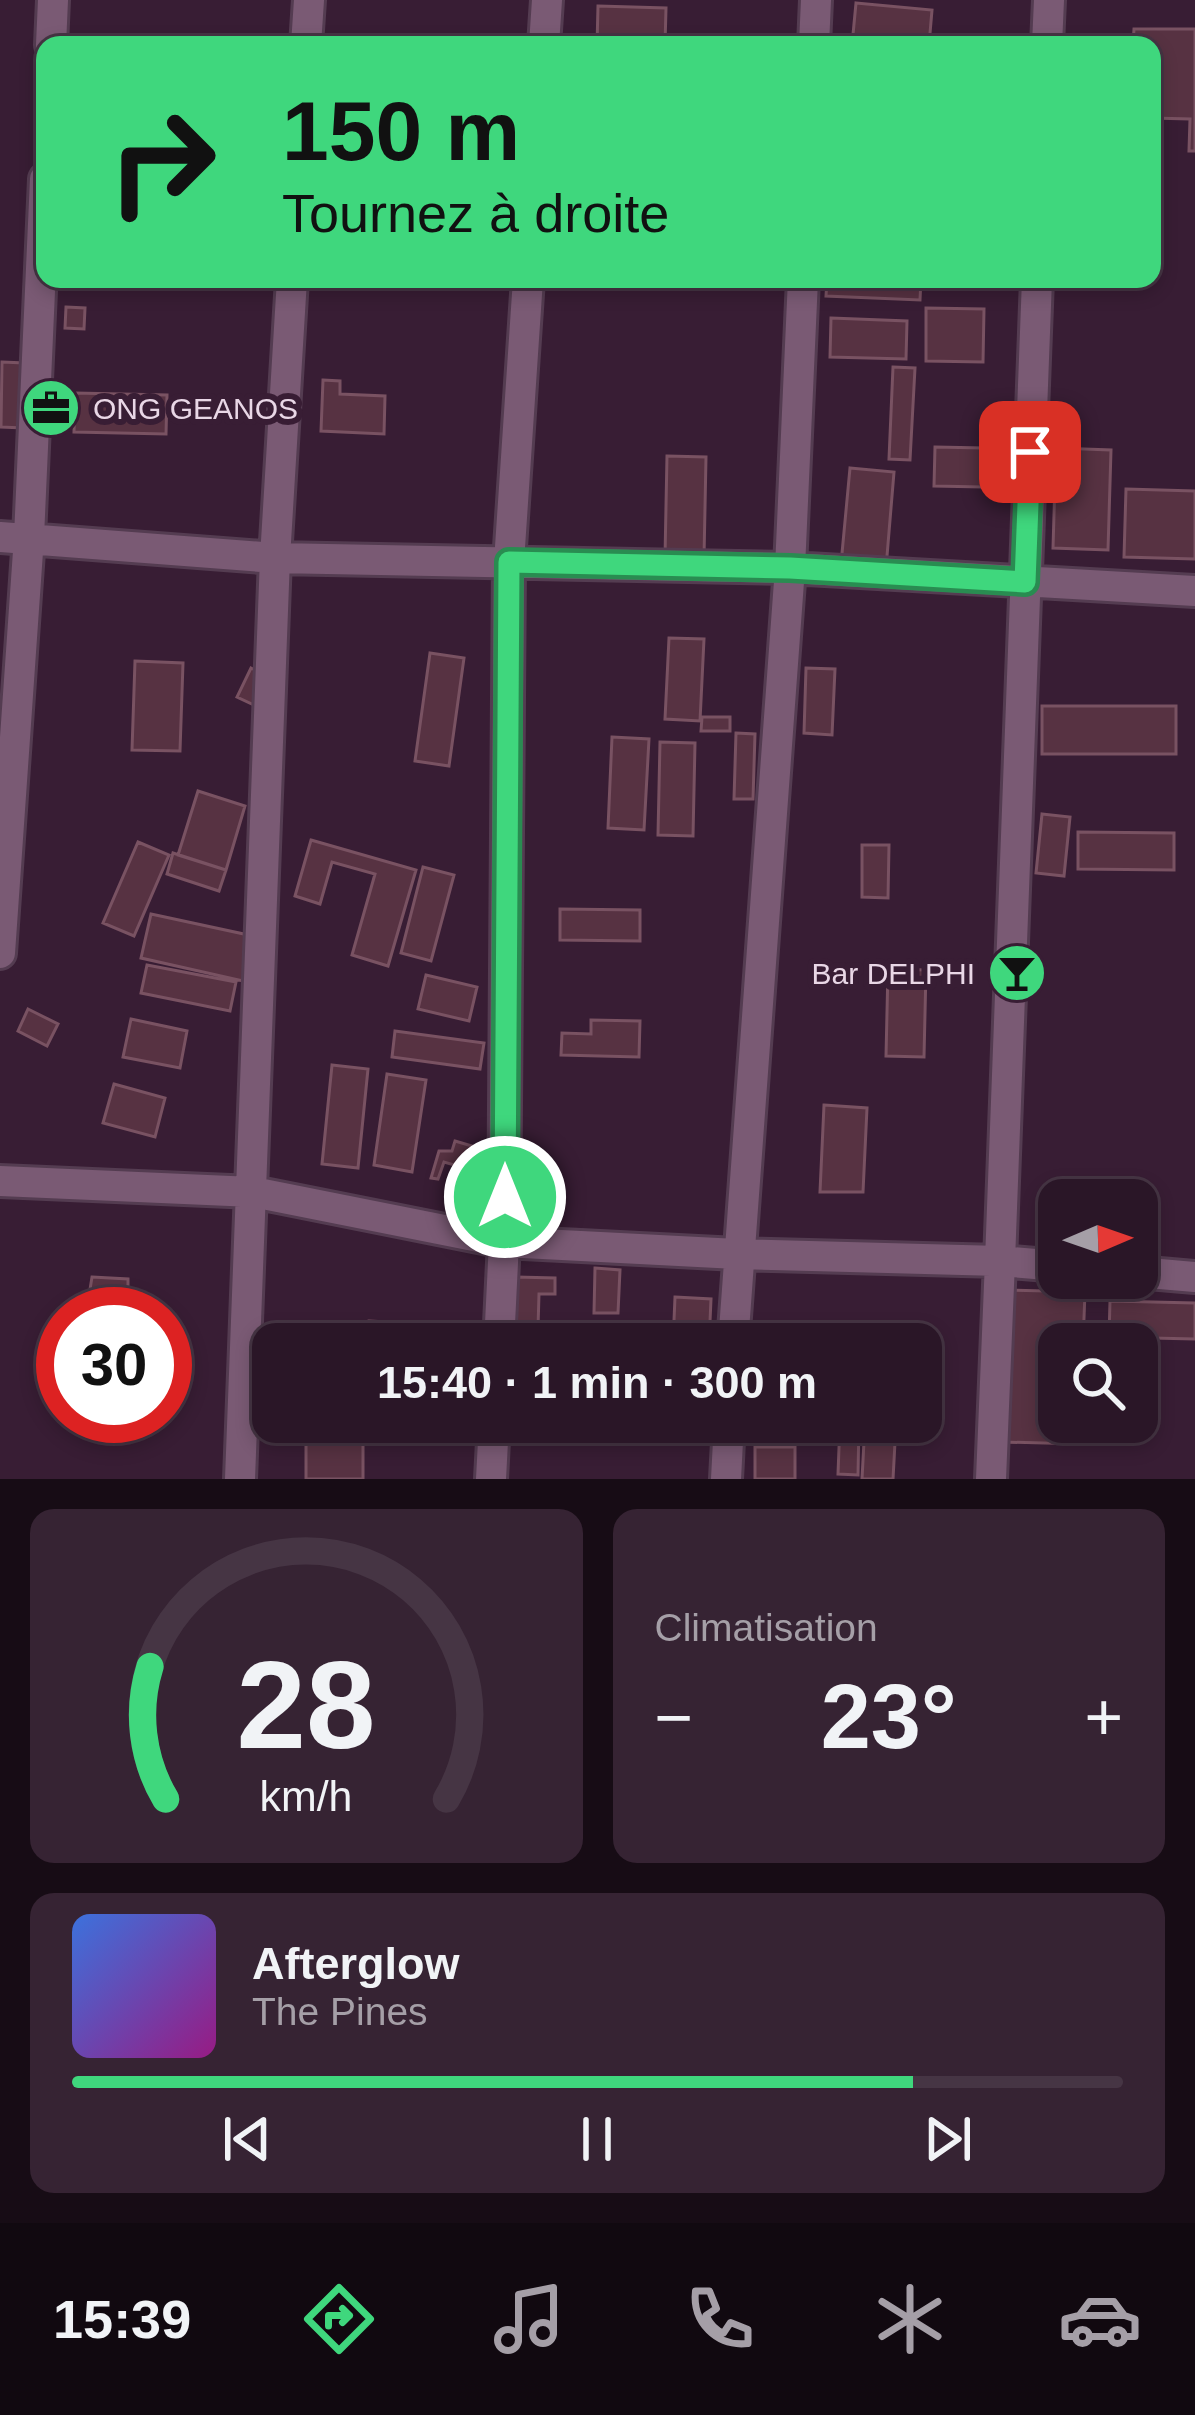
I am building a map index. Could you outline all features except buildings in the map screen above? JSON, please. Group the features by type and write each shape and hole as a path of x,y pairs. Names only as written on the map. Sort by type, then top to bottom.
{"street":[{"path":"51,36 53,0"},
{"path":"307,36 309,0"},
{"path":"545,36 547,0"},
{"path":"814,36 816,0"},
{"path":"1047,36 1048,0"},
{"path":"0,953 15,537 36,286"},
{"path":"240,1479 275,558 291,288"},
{"path":"500,1323 509,562 527,288"},
{"path":"734,1323 790,568 803,288"},
{"path":"991,1479 1037,288"},
{"path":"15,537 275,558 790,568 1195,591"},
{"path":"0,1181 253,1192 504,1242 1038,1265"},
{"path":"1158,1273 1195,1276"},
{"path":"491,1479 493,1443"},
{"path":"726,1479 728,1443"}],"place":[{"name":"ONG GEANOS","path":"51,408"},
{"name":"Bar DELPHI","path":"1017,973"}],"route":[{"path":"505,1197 509,562 790,568 1025,582 1030,452"}]}
